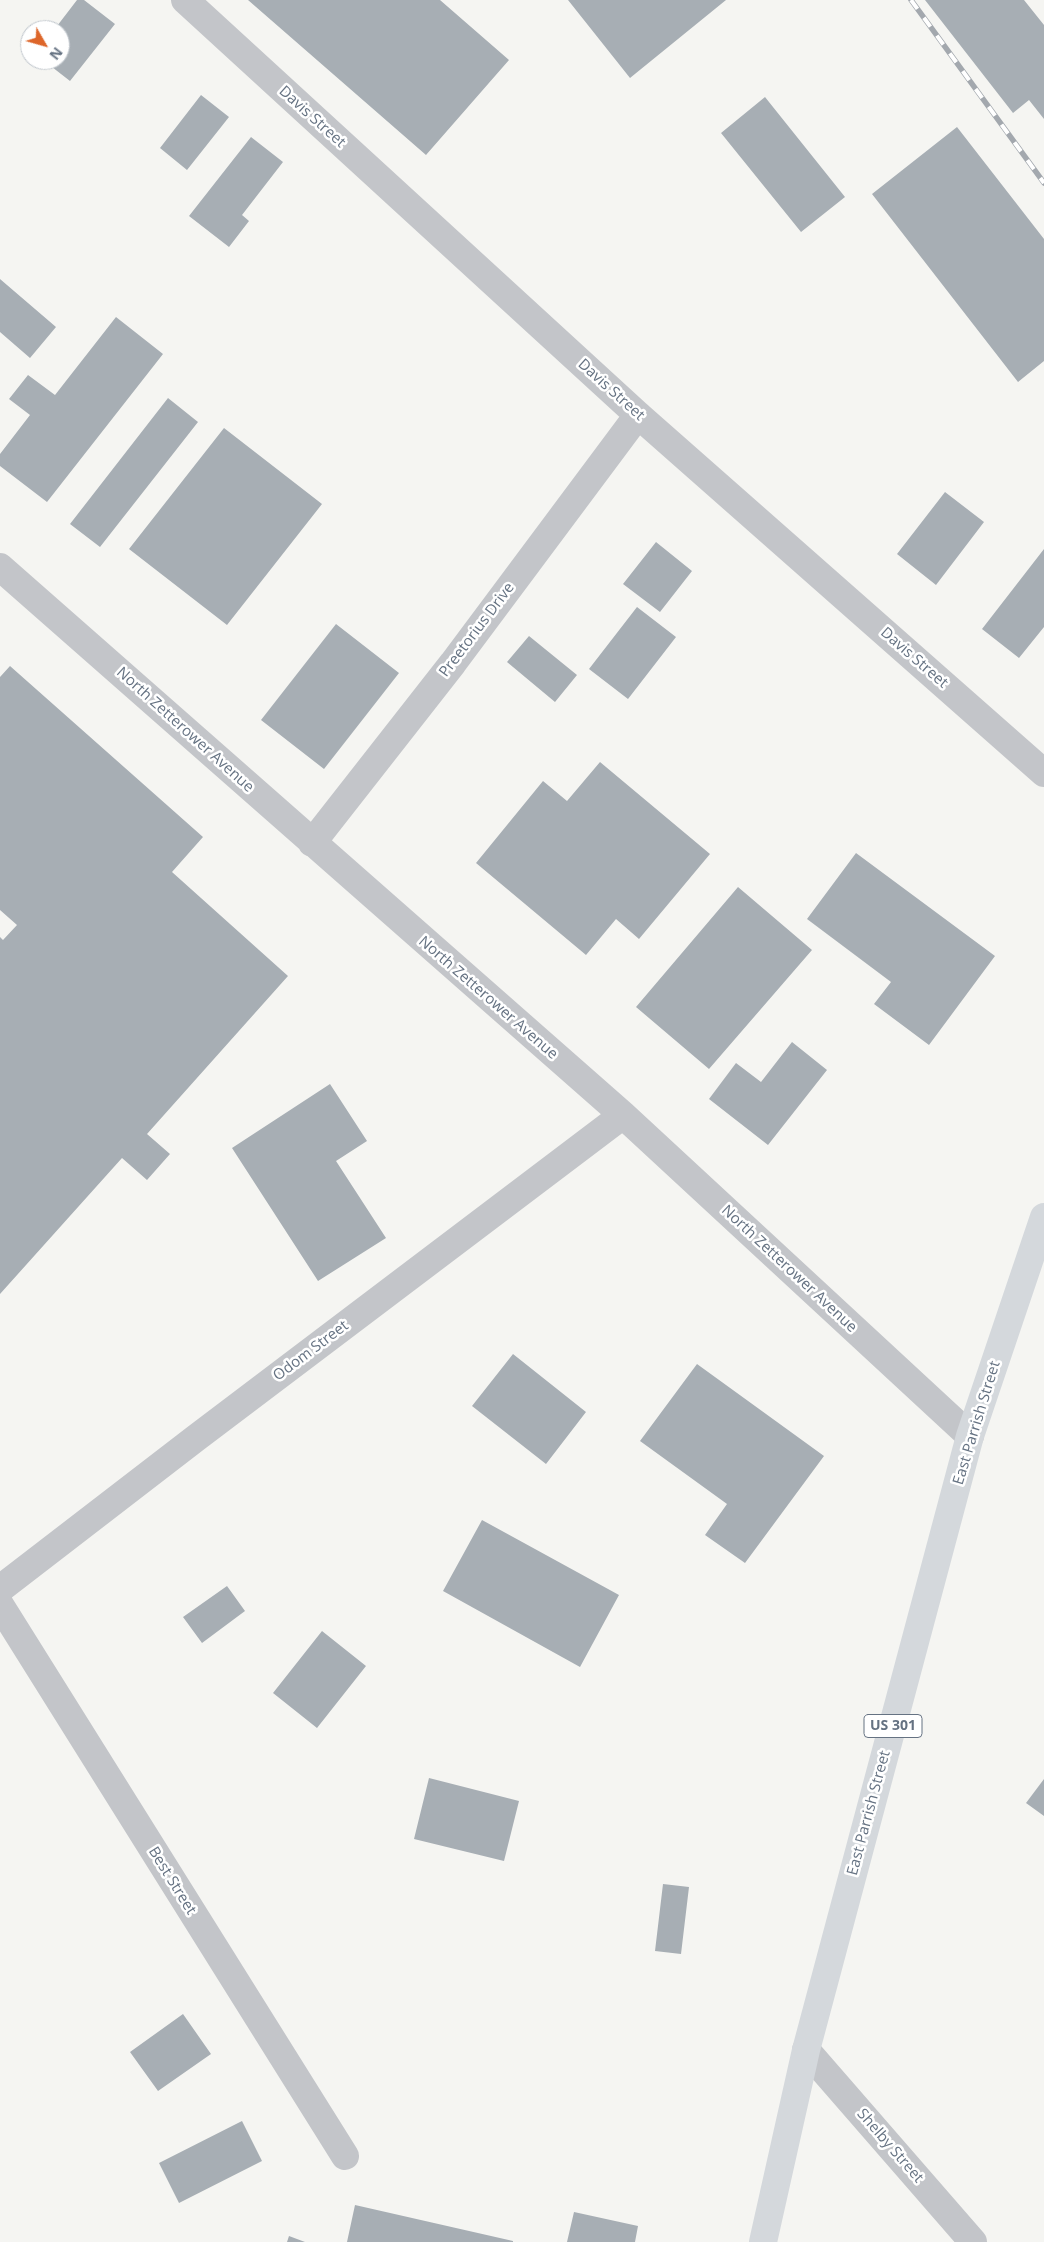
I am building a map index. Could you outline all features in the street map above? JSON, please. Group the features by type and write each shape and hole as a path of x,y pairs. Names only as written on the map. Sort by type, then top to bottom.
{"main road":[{"name":"East Parrish Street","path":"763,2242 806,2050 970,1436 1044,1217"}],"street":[{"name":"Davis Street","path":"185,0 638,415 1044,773"},
{"name":"Preetorius Drive","path":"312,843 453,662 638,415"},
{"name":"North Zetterower Avenue","path":"0,567 623,1115 970,1436"},
{"name":"Odom Street","path":"0,1589 211,1426 623,1115"},
{"name":"Best Street","path":"0,1605 345,2156"},
{"name":"Shelby Street","path":"806,2050 973,2242"}],"building":[{"path":"77,0 84,0 115,24 70,81 56,70 70,70 70,20 62,20"},
{"path":"248,0 440,0 509,60 426,155"},
{"path":"568,0 726,0 630,78"},
{"path":"925,0 1024,0 1044,25 1044,119 1029,100 1013,113"},
{"path":"201,95 229,117 187,170 160,148"},
{"path":"765,97 845,197 801,232 721,133"},
{"path":"957,127 1044,239 1044,361 1018,382 872,194"},
{"path":"251,137 283,162 242,215 249,221 229,247 189,216"},
{"path":"0,279 56,327 30,358 0,332"},
{"path":"116,317 163,354 47,502 0,466 0,454 30,415 9,399 28,375 55,395"},
{"path":"168,398 198,422 100,547 70,524"},
{"path":"224,428 322,504 227,625 129,549"},
{"path":"945,492 984,522 936,585 897,554"},
{"path":"656,542 692,571 660,612 623,584"},
{"path":"1044,549 1044,627 1019,658 982,629"},
{"path":"637,607 676,637 628,699 589,669"},
{"path":"336,624 399,673 324,769 261,720"},
{"path":"529,636 577,675 555,702 507,662"},
{"path":"10,666 203,837 172,872 288,976 147,1134 170,1154 147,1180 122,1158 0,1294 0,937 3,940 17,925 0,910 0,677"},
{"path":"600,762 710,854 639,939 616,919 586,955 476,863 543,781 567,801"},
{"path":"856,853 995,956 929,1045 874,1004 891,982 807,919"},
{"path":"738,887 812,950 709,1069 636,1007"},
{"path":"792,1042 827,1070 768,1145 709,1099 736,1063 761,1082"},
{"path":"330,1084 367,1141 336,1161 386,1238 318,1281 232,1148"},
{"path":"513,1354 586,1412 546,1464 472,1406"},
{"path":"697,1364 824,1456 745,1563 705,1535 727,1504 640,1441"},
{"path":"482,1520 619,1595 580,1667 443,1591"},
{"path":"227,1586 245,1611 202,1643 183,1617"},
{"path":"322,1631 366,1666 317,1728 273,1693"},
{"path":"429,1778 519,1801 504,1861 414,1839"},
{"path":"1044,1779 1044,1816 1026,1803"},
{"path":"663,1884 689,1887 681,1954 655,1951"},
{"path":"183,2014 211,2054 158,2091 130,2052"},
{"path":"242,2121 262,2161 179,2203 159,2163"},
{"path":"355,2205 513,2241 513,2242 347,2242"},
{"path":"574,2212 638,2226 635,2242 567,2242"},
{"path":"289,2236 305,2242 287,2242"}],"railway":[{"path":"911,0 1044,183"}]}
